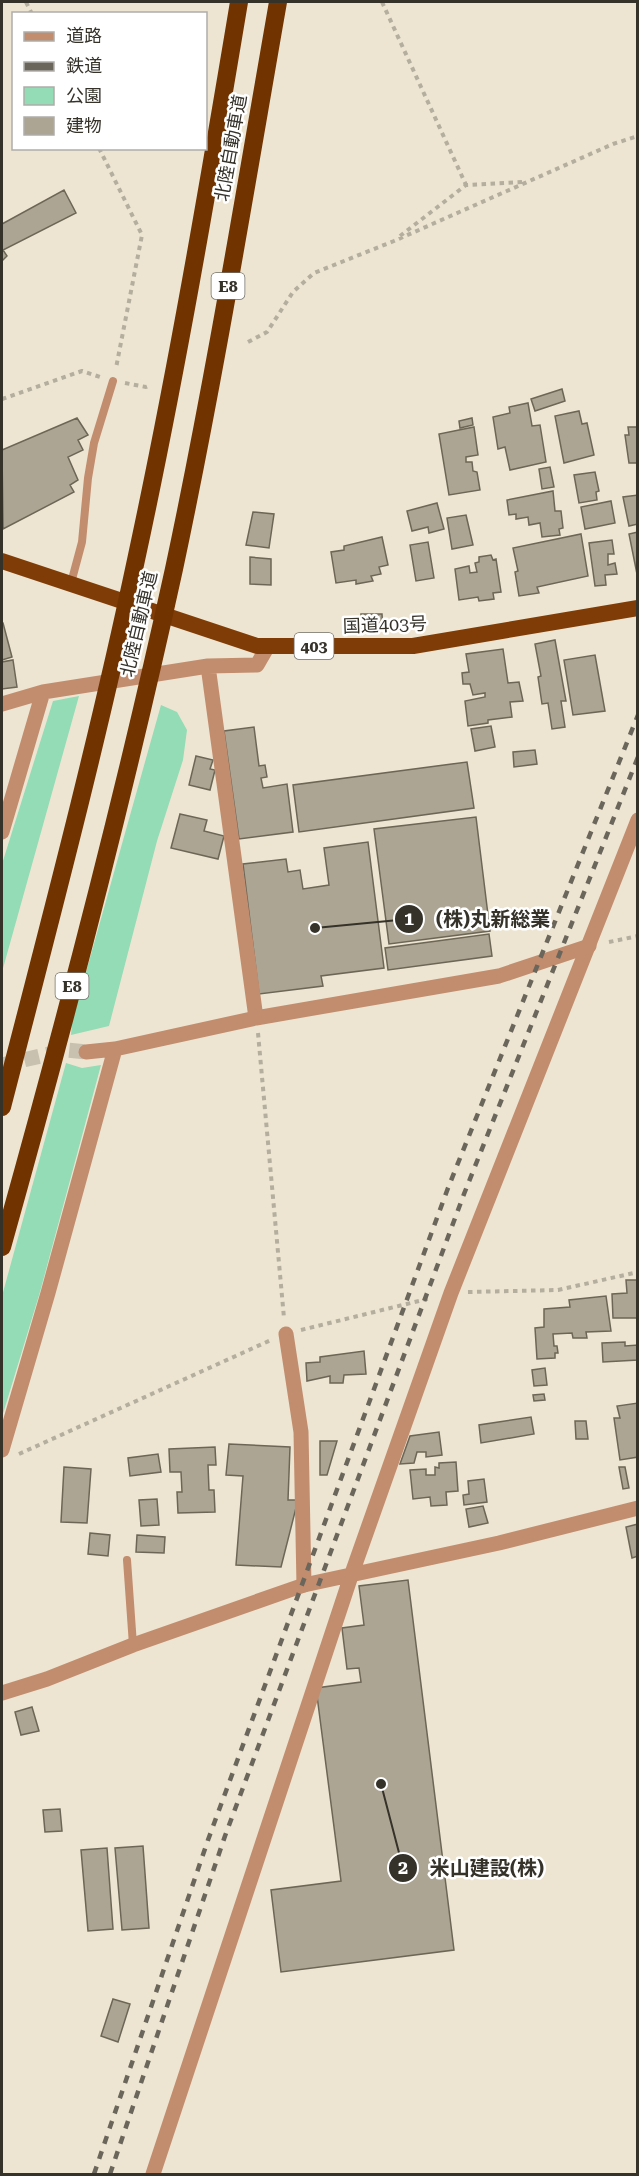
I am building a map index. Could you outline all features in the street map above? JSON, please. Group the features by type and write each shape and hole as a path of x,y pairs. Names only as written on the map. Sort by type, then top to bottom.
{"highway":[{"name":"北陸自動車道","path":"2,1107 101,713 136,560 176,358 239,2"},
{"name":"北陸自動車道","path":"2,1247 52,1065 138,724 174,569 213,371 278,2"},
{"name":"国道403号","path":"2,561 257,646 413,646 638,608"}],"street":[{"path":"2,704 43,692 208,666 257,665 268,646"},
{"path":"208,666 256,1018"},
{"path":"2,832 43,692"},
{"path":"153,2175 351,1576 450,1293 638,820"},
{"path":"86,1052 115,1049 256,1018 499,976 589,946"},
{"path":"7,1454 48,1293 115,1049"},
{"path":"286,1334 301,1432 304,1585"},
{"path":"2,1693 304,1585 499,1543 638,1508"}],"lane":[{"path":"70,584 82,542 94,443 113,381"},
{"path":"127,1560 133,1645"}],"path":[{"path":"382,2 466,185"},
{"path":"248,342 267,332 293,292 314,273 394,241 613,144 638,136"},
{"path":"100,150 142,235 113,381"},
{"path":"394,241 466,185 525,182"},
{"path":"2,399 82,371 113,381 146,387 151,385"},
{"path":"589,946 638,936"},
{"path":"256,1018 286,1334"},
{"path":"7,1454 286,1334 450,1293 558,1290 638,1272"}],"green space":[{"path":"79,696 2,972 2,864 53,701"},
{"path":"161,705 177,712 187,730 183,760 157,841 109,1026 71,1035 72,1022"},
{"path":"66,1063 82,1068 101,1065 40,1292 2,1417 2,1296"}],"building":[{"path":"64,190 76,213 3,250 7,256 2,261 2,224"},
{"path":"562,389 565,401 535,411 531,399"},
{"path":"528,403 532,426 540,425 546,462 510,470 505,447 498,449 493,417 510,413 509,407"},
{"path":"579,411 582,424 587,423 594,455 564,463 555,416"},
{"path":"77,418 88,435 78,440 83,450 68,457 78,480 70,485 74,492 3,529 2,450"},
{"path":"472,418 473,425 460,428 459,421"},
{"path":"474,427 478,455 466,457 466,462 472,462 473,471 477,472 480,490 449,495 439,434"},
{"path":"628,427 638,427 638,463 629,463 625,435 629,435"},
{"path":"550,467 554,487 542,489 539,469"},
{"path":"595,472 599,491 596,492 597,500 579,503 574,475"},
{"path":"553,491 555,511 561,511 563,528 559,529 560,535 542,537 540,523 529,525 528,517 516,519 516,514 509,515 507,500"},
{"path":"638,495 638,524 629,526 623,497"},
{"path":"611,501 615,523 585,529 581,507"},
{"path":"437,503 444,529 429,533 428,527 412,531 407,511"},
{"path":"253,512 274,514 269,548 246,545"},
{"path":"466,515 473,545 452,549 447,518"},
{"path":"638,532 638,579 629,534"},
{"path":"581,534 588,576 537,587 539,593 519,596 515,572 518,571 513,548"},
{"path":"382,537 388,565 379,567 381,574 371,576 373,581 356,584 356,580 336,583 331,552 344,550 344,546"},
{"path":"612,540 614,554 608,554 608,565 615,563 617,574 605,575 606,585 595,586 589,543"},
{"path":"428,542 434,578 416,581 410,545"},
{"path":"491,555 493,560 496,559 501,592 493,593 494,599 479,601 478,597 459,600 455,569 469,566 470,573 477,572 475,563 479,562 479,557"},
{"path":"250,557 271,559 271,585 250,584"},
{"path":"361,614 382,614 383,630 361,630"},
{"path":"2,623 12,657 2,660"},
{"path":"555,640 566,701 561,701 565,727 552,729 548,703 542,704 538,677 541,676 535,644"},
{"path":"503,649 508,683 519,682 523,701 510,702 512,717 488,720 488,723 468,726 465,701 485,697 485,693 473,695 470,684 463,684 462,673 469,672 466,654"},
{"path":"595,655 605,711 573,715 564,660"},
{"path":"13,660 17,687 2,689 2,662"},
{"path":"491,726 495,747 475,751 471,729"},
{"path":"254,727 259,766 265,765 267,777 261,778 263,788 287,784 293,832 239,839 224,731"},
{"path":"535,750 537,764 514,767 513,752"},
{"path":"196,756 213,760 210,769 215,770 210,790 189,785"},
{"path":"467,762 474,808 299,832 293,785"},
{"path":"180,814 207,820 204,831 224,836 218,859 171,848"},
{"path":"476,817 490,931 389,944 374,829"},
{"path":"368,842 384,968 321,976 323,986 259,994 243,864 286,859 288,872 300,870 303,889 329,885 324,848"},
{"path":"489,934 492,956 388,970 385,948"},
{"path":"626,1280 638,1280 638,1318 613,1318 612,1294 627,1293"},
{"path":"606,1296 611,1331 586,1332 587,1338 573,1338 572,1333 553,1334 554,1346 557,1346 558,1353 555,1353 555,1358 537,1359 535,1328 544,1327 544,1309 570,1307 569,1300"},
{"path":"625,1342 625,1346 638,1345 638,1360 603,1362 602,1343"},
{"path":"364,1351 366,1374 344,1375 343,1383 330,1383 330,1376 307,1381 306,1363 320,1362 320,1357"},
{"path":"545,1368 547,1385 534,1386 532,1370"},
{"path":"544,1394 545,1400 534,1401 533,1395"},
{"path":"638,1403 638,1457 620,1460 614,1418 620,1418 617,1406"},
{"path":"531,1417 534,1434 481,1443 479,1425"},
{"path":"575,1421 586,1421 588,1439 576,1439"},
{"path":"439,1432 442,1455 426,1457 426,1452 417,1452 414,1463 400,1464 410,1436"},
{"path":"320,1441 337,1441 327,1475 320,1475"},
{"path":"229,1444 290,1447 288,1500 298,1500 281,1567 236,1565 243,1476 226,1475"},
{"path":"215,1447 216,1465 208,1465 209,1490 214,1490 215,1512 178,1513 177,1492 182,1492 181,1472 170,1472 169,1449"},
{"path":"158,1454 161,1472 130,1476 128,1458"},
{"path":"456,1462 458,1491 446,1492 447,1505 431,1506 430,1497 413,1499 410,1470 426,1469 426,1475 435,1475 435,1467 439,1468 439,1463"},
{"path":"64,1467 91,1469 87,1523 61,1522"},
{"path":"619,1467 625,1467 629,1488 623,1489"},
{"path":"484,1479 487,1502 464,1505 463,1495 469,1494 468,1481"},
{"path":"157,1499 159,1525 141,1526 139,1500"},
{"path":"483,1506 488,1523 469,1527 466,1509"},
{"path":"638,1524 638,1556 632,1558 626,1527"},
{"path":"90,1533 110,1535 108,1556 88,1554"},
{"path":"137,1535 165,1537 164,1553 136,1552"},
{"path":"408,1580 454,1950 281,1972 271,1890 341,1881 316,1688 361,1682 359,1668 347,1669 342,1628 364,1625 359,1586"},
{"path":"32,1707 39,1731 21,1735 15,1712"},
{"path":"60,1809 62,1831 45,1832 43,1810"},
{"path":"143,1846 149,1928 122,1930 115,1848"},
{"path":"107,1848 113,1929 88,1931 81,1850"},
{"path":"113,1999 130,2004 118,2042 101,2036"}],"tunnel":[{"path":"2,1065 66,1050 86,1052"}],"railway":[{"path":"94,2174 208,1840 448,1188 638,715"},
{"path":"110,2174 225,1836 464,1194 638,757"}],"place":[{"name":"(株)丸新総業","path":"315,928"},
{"name":"米山建設(株)","path":"381,1784"}]}
